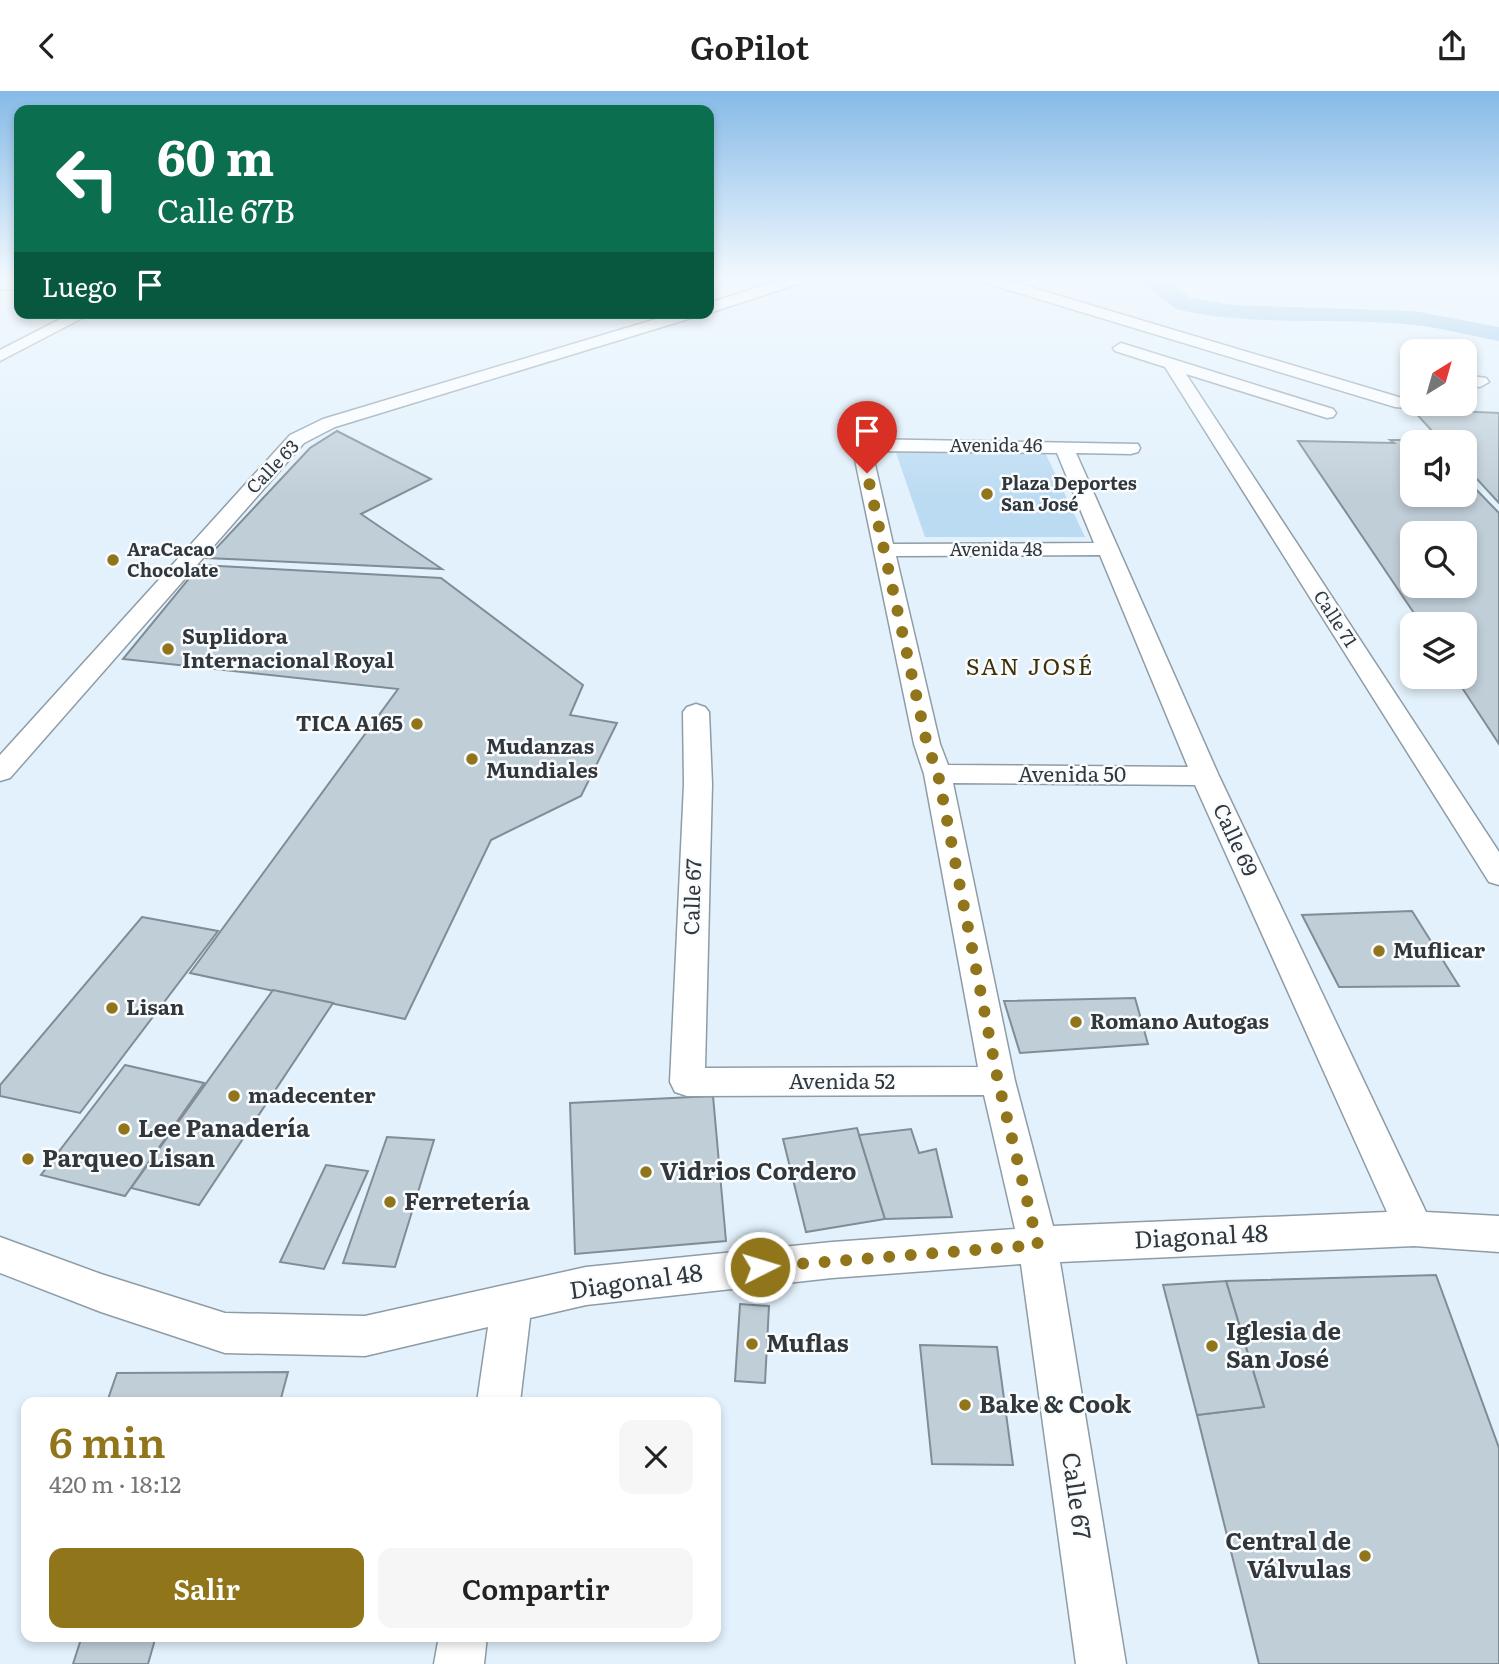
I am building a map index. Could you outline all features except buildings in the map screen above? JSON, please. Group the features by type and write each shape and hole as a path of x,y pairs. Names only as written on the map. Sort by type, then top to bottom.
{"street":[{"name":"Calle 63","path":"0,772 297,439 329,423 566,351"},
{"path":"1132,351 1327,413"},
{"path":"1229,351 1400,403"},
{"name":"Calle 71","path":"1171,364 1499,875"},
{"name":"Avenida 46","path":"861,445 1131,448"},
{"name":"Calle 67","path":"861,445 927,744 938,774 998,1081 1038,1245 1101,1664"},
{"name":"Calle 69","path":"1064,447 1205,776 1414,1229"},
{"name":"Avenida 48","path":"883,550 1108,549"},
{"name":"Calle 67","path":"687,1082 698,784 696,712"},
{"name":"Avenida 50","path":"938,774 1205,776"},
{"name":"Avenida 52","path":"687,1082 998,1081"},
{"name":"Diagonal 48","path":"0,1255 101,1293 225,1333 365,1336 586,1286 663,1276 1038,1245 1414,1229 1499,1234"},
{"path":"499,1397 512,1304"},
{"path":"459,1664 462,1642"}],"shaded area":[{"name":"Plaza Deportes San José","path":"895,450 1044,450 1085,537 925,537"}],"place":[{"name":"Plaza Deportes San José","path":"987,494"},
{"name":"AraCacao Chocolate","path":"113,560"},
{"name":"Suplidora Internacional Royal","path":"168,649"},
{"name":"TICA A165","path":"417,724"},
{"name":"Mudanzas Mundiales","path":"472,759"},
{"name":"Muflicar","path":"1379,951"},
{"name":"Lisan","path":"112,1008"},
{"name":"Romano Autogas","path":"1076,1022"},
{"name":"madecenter","path":"234,1096"},
{"name":"Lee Panadería","path":"124,1129"},
{"name":"Parqueo Lisan","path":"28,1159"},
{"name":"Vidrios Cordero","path":"646,1172"},
{"name":"Ferretería","path":"390,1202"},
{"name":"Muflas","path":"752,1344"},
{"name":"Iglesia de San José","path":"1212,1346"},
{"name":"Bake & Cook","path":"965,1405"},
{"name":"Central de Válvulas","path":"1365,1556"}],"district":[{"name":"SAN JOSÉ","path":"1030,667"}],"route":[{"path":"760,1267 1038,1245 998,1081 938,774 927,744 867,473"}]}
